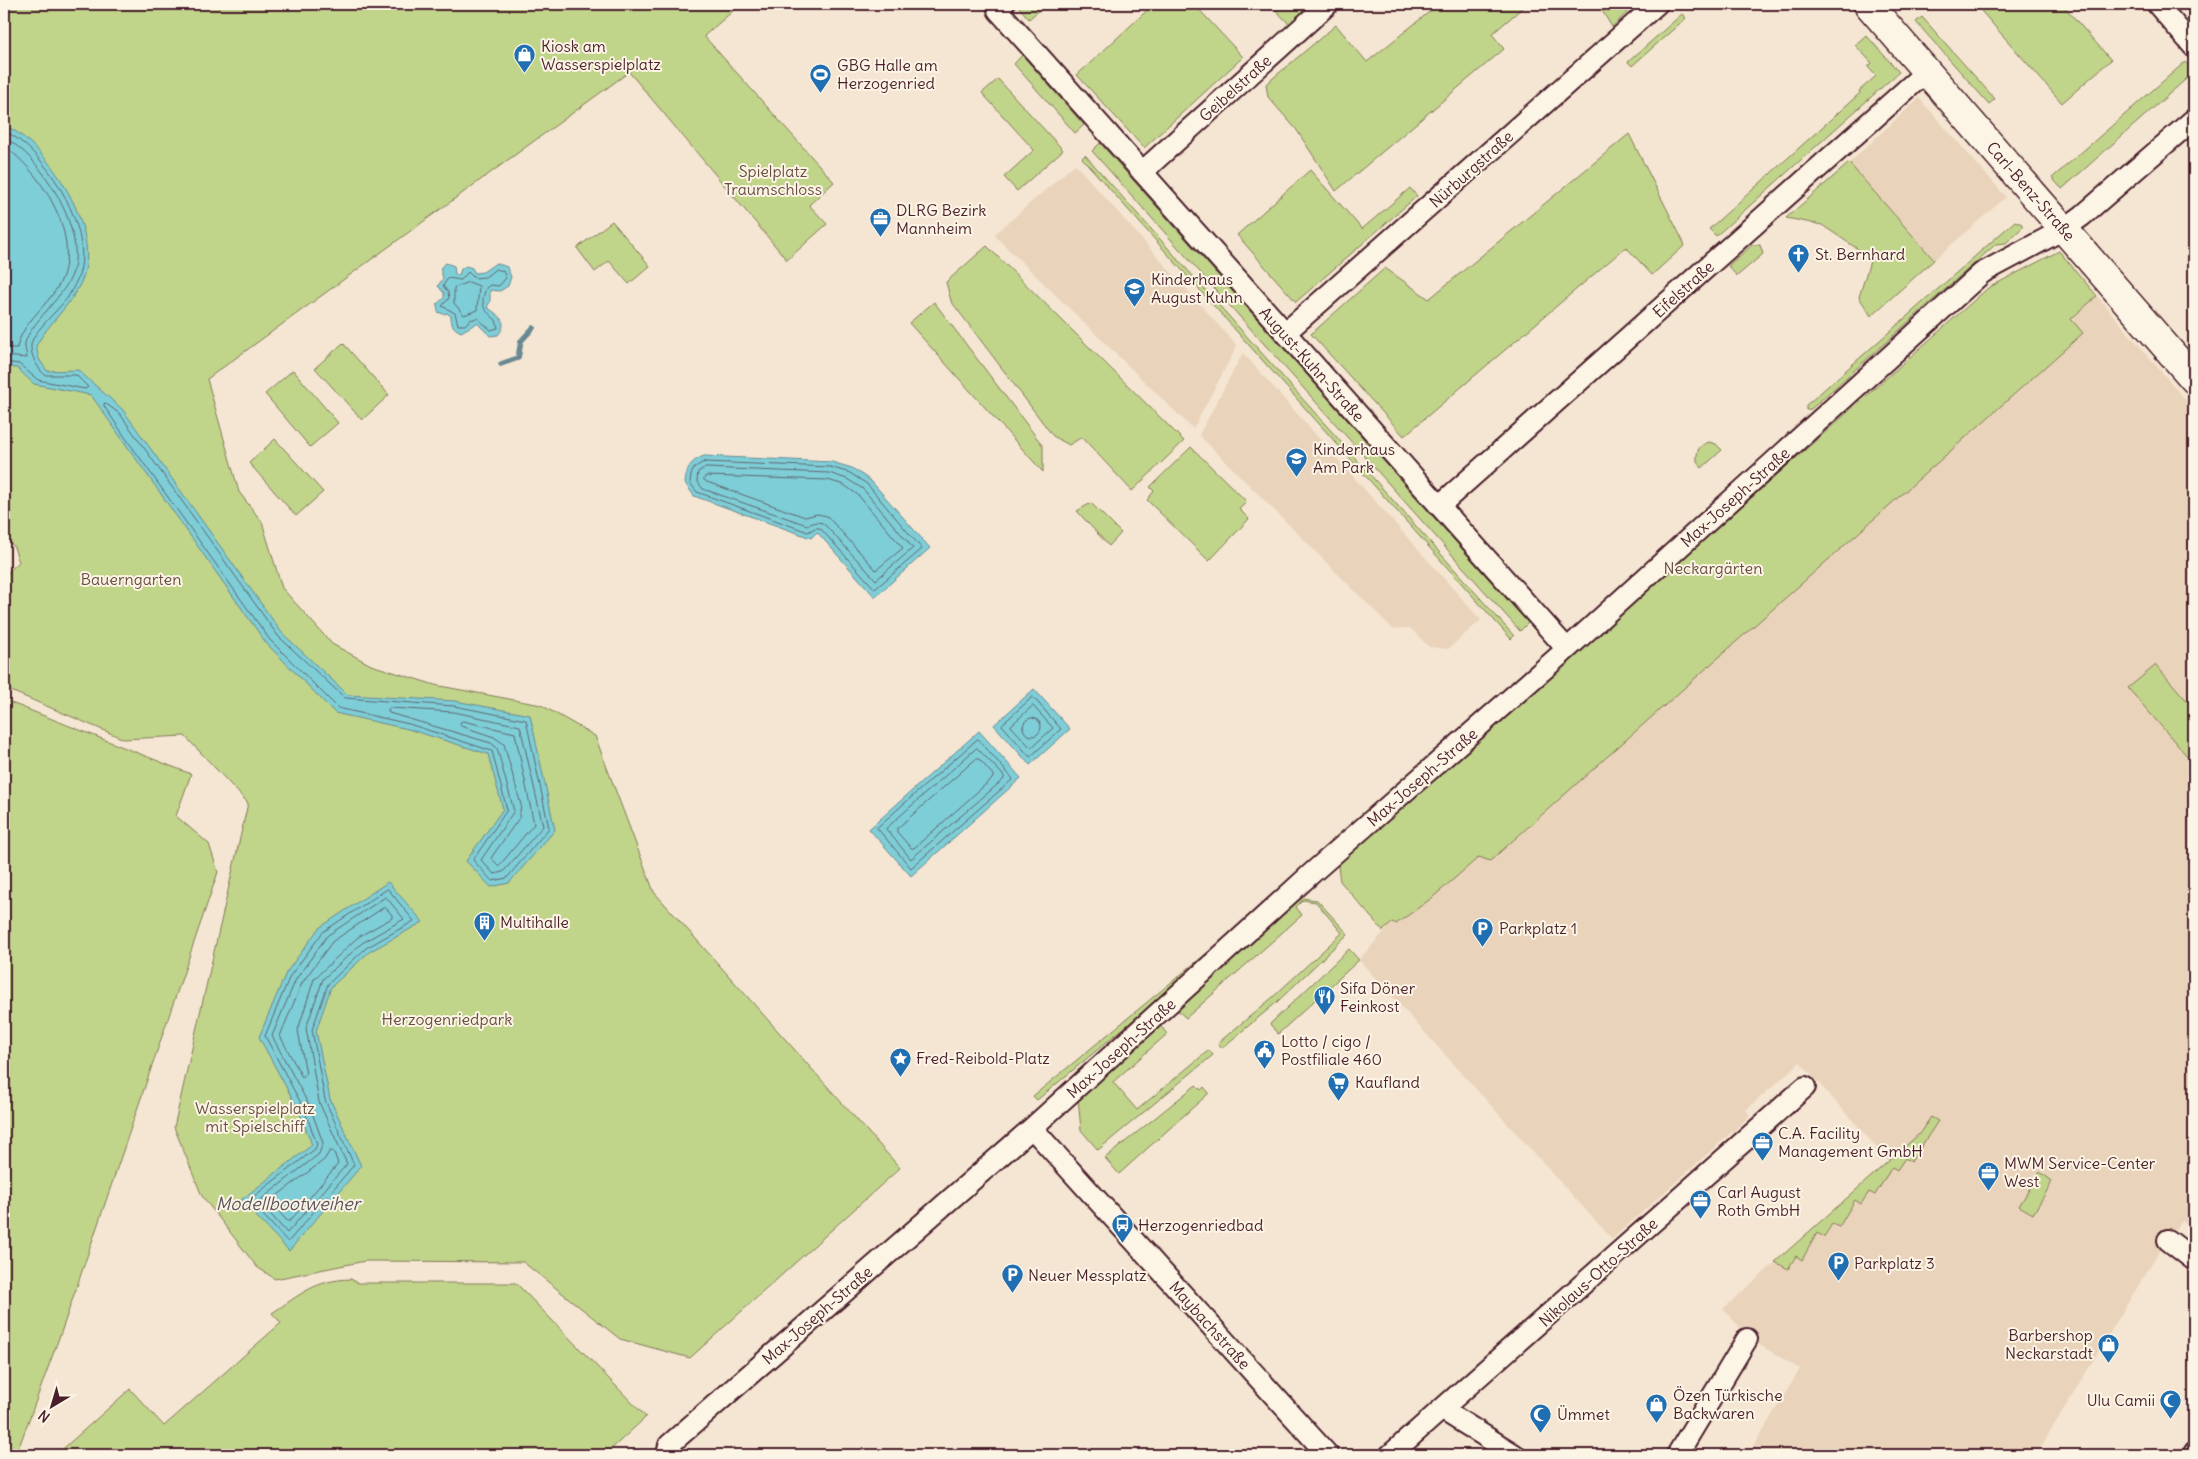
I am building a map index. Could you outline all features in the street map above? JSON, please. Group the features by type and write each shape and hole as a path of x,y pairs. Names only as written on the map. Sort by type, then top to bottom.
{"street":[{"name":"Geibelstraße","path":"1142,172 1328,4"},
{"name":"Nürburgstraße","path":"1285,334 1657,4"},
{"name":"Carl-Benz-Straße","path":"1868,4 2194,379"},
{"path":"2157,4 2194,47"},
{"name":"August-Kuhn-Straße","path":"1001,7 1142,172 1285,334 1568,649"},
{"name":"Eifelstraße","path":"1439,506 1927,71"},
{"name":"Max-Joseph-Straße","path":"667,1455 669,1445 1032,1128 1312,873 1568,649 1982,273 2064,229 2082,216 2194,119"},
{"name":"Nikolaus-Otto-Straße","path":"1390,1455 1805,1087"},
{"name":"Maybachstraße","path":"1032,1128 1328,1455"},
{"path":"2168,1240 2194,1260"},
{"path":"1676,1455 1747,1340"},
{"path":"1443,1410 1515,1455"}],"shaded area":[{"name":"St. Bernhard","path":"1919,98 2006,197 1934,260 1849,163"},
{"name":"Kinderhaus August Kuhn","path":"1075,164 1237,346 1193,429 994,235"},
{"path":"2097,296 2194,410 2194,1230 2182,1221 2155,1258 2036,1455 1748,1455 1800,1369 1753,1341 1723,1309 1889,1161 1800,1062 1746,1110 1750,1116 1612,1239 1359,960 1393,922"},
{"name":"Kinderhaus Am Park","path":"1243,353 1481,620 1448,649 1429,647 1410,628 1393,629 1199,435"}],"green space":[{"name":"Herzogenriedpark","path":"4,4 741,4 704,36 834,182 809,205 827,224 787,260 629,72 207,379 239,492 262,522 282,588 332,644 371,665 435,685 541,705 595,736 654,892 900,1168 690,1358 620,1339 523,1262 365,1261 275,1279 257,1267 202,1196 174,1127 248,803 185,736 124,739 4,688 4,576 19,562 14,547 4,535"},
{"path":"1020,4 1046,4 1029,19 1018,6"},
{"path":"1154,4 1194,4 1243,57 1144,148 1077,75"},
{"path":"1270,4 1313,4 1290,25"},
{"path":"1439,4 1527,4 1492,34 1504,49 1336,191 1296,129 1268,97 1266,84 1336,25 1367,62"},
{"path":"1598,4 1636,4 1612,27"},
{"path":"1975,4 2011,4 2014,6 2016,4 2062,4 2111,60 2062,103"},
{"path":"1682,14 1686,18 1632,66 1628,62"},
{"path":"1922,17 1995,99 1989,104 1916,22"},
{"path":"1866,35 1899,72 1716,236 1709,229 1860,93 1859,91 1876,76 1868,67 1872,63 1855,45"},
{"path":"1022,55 1084,125 1075,133 1014,64"},
{"path":"2185,62 2194,72 2062,189 2052,178"},
{"path":"998,79 1063,150 1017,191 1004,177 1034,150 982,93"},
{"path":"1629,134 1685,245 1652,275 1626,247 1404,436 1311,334 1385,268 1429,299"},
{"path":"1100,143 1528,623 1520,631 1092,151"},
{"path":"1085,155 1514,636 1511,639 1082,158"},
{"path":"1849,163 1934,260 1871,316 1859,297 1871,258 1822,225 1786,218"},
{"path":"1310,170 1362,229 1410,188 1417,196 1296,302 1237,235"},
{"path":"612,221 650,266 629,284 609,261 595,272 577,248"},
{"path":"2015,221 2022,224 2022,228 2006,243 1996,244 1811,409 1806,410 1806,405"},
{"path":"1752,245 1760,245 1763,254 1737,276 1728,266"},
{"path":"987,246 1184,441 1132,491 1082,437 1069,445 1053,436 951,301 946,282"},
{"name":"Neckargärten","path":"2059,251 2097,296 2071,319 2083,333 1490,861 1479,857 1432,898 1396,924 1393,922 1383,931 1340,881 1338,867 1340,862 1988,288"},
{"path":"934,302 1043,446 1043,472 909,323"},
{"path":"343,343 389,395 362,420 315,368"},
{"path":"293,370 338,423 310,447 265,394"},
{"path":"275,439 323,492 296,516 249,463"},
{"path":"1709,442 1716,444 1722,450 1702,468 1697,461 1697,454 1703,445"},
{"path":"1191,447 1247,502 1239,509 1249,519 1209,561 1147,500 1154,491 1150,487"},
{"path":"1091,503 1121,533 1109,546 1077,511"},
{"path":"2156,665 2188,702 2194,697 2194,764 2128,688"},
{"path":"4,700 191,774 176,816 209,844 218,872 63,1327 16,1455 4,1452"},
{"path":"2194,764 2194,780 2188,773"},
{"path":"1302,898 1317,900 1348,934 1277,1002 1222,1048 1218,1043 1273,997 1342,933 1316,902 1303,900 1296,907 1302,915 1186,1018 1177,1010"},
{"path":"1247,920 1250,923 1037,1100 1033,1096"},
{"path":"1349,949 1359,960 1278,1034 1270,1024"},
{"path":"1160,1025 1167,1034 1113,1082 1137,1110 1209,1050 1213,1055 1098,1150 1081,1130 1078,1098"},
{"path":"1196,1085 1201,1090 1204,1087 1209,1093 1119,1174 1105,1158"},
{"path":"1931,1117 1938,1121 1911,1162 1905,1158 1897,1170 1892,1167 1875,1195 1869,1192 1861,1204 1855,1200 1839,1227 1832,1224 1824,1237 1817,1233 1802,1260 1796,1256 1788,1269 1775,1262 1919,1134"},
{"path":"2040,1172 2051,1180 2051,1184 2033,1214 2019,1206"},
{"path":"351,1279 358,1283 516,1283 646,1417 608,1452 610,1455 56,1455 130,1389 164,1426 281,1323 272,1313 300,1294 318,1285"}],"water":[{"path":"4,125 21,135 54,170 68,192 85,238 87,260 82,280 72,298 36,346 39,359 47,371 78,370 123,410 282,633 348,695 455,701 530,715 555,830 509,883 491,887 466,861 503,809 488,754 408,729 335,713 266,643 91,395 34,384 17,368 4,367"},
{"path":"446,263 454,266 455,274 459,275 461,269 466,266 472,268 475,273 483,272 496,263 507,267 511,277 508,286 500,291 490,290 490,302 487,307 503,323 498,335 490,336 477,323 461,332 453,326 451,316 447,313 438,312 437,304 444,298 444,293 438,286 443,278 440,268"},
{"path":"704,456 832,462 852,468 871,481 930,548 875,597 817,532 811,538 694,496 685,483 687,473 692,463"},
{"path":"1034,689 1070,729 1030,765 994,725"},
{"path":"979,731 1021,778 911,876 869,829"},
{"name":"Modellbootweiher","path":"388,882 423,922 369,952 331,987 316,1031 330,1099 361,1166 289,1251 241,1200 312,1145 299,1111 259,1037 286,973 319,928"}],"waterway":[{"path":"501,364 518,358 521,341 533,328"}],"place":[{"name":"Kiosk am Wasserspielplatz","path":"525,74"},
{"name":"GBG Halle am Herzogenried","path":"821,93"},
{"name":"DLRG Bezirk Mannheim","path":"880,238"},
{"name":"St. Bernhard","path":"1799,273"},
{"name":"Kinderhaus August Kuhn","path":"1135,307"},
{"name":"Kinderhaus Am Park","path":"1297,477"},
{"name":"Multihalle","path":"484,941"},
{"name":"Parkplatz 1","path":"1483,947"},
{"name":"Sifa Döner Feinkost","path":"1324,1016"},
{"name":"Lotto / cigo / Postfiliale 460","path":"1265,1069"},
{"name":"Fred-Reibold-Platz","path":"900,1077"},
{"name":"Kaufland","path":"1339,1101"},
{"name":"C.A. Facility Management GmbH","path":"1762,1161"},
{"name":"MWM Service-Center West","path":"1988,1191"},
{"name":"Carl August Roth GmbH","path":"1701,1220"},
{"name":"Herzogenriedbad","path":"1122,1244"},
{"name":"Parkplatz 3","path":"1838,1282"},
{"name":"Neuer Messplatz","path":"1012,1294"},
{"name":"Barbershop Neckarstadt","path":"2109,1363"},
{"name":"Ulu Camii","path":"2171,1419"},
{"name":"Özen Türkische Backwaren","path":"1657,1423"},
{"name":"Ümmet","path":"1541,1433"}],"park label":[{"name":"Spielplatz Traumschloss","path":"773,180"},
{"name":"Bauerngarten","path":"131,579"},
{"name":"Wasserspielplatz mit Spielschiff","path":"255,1117"}]}
